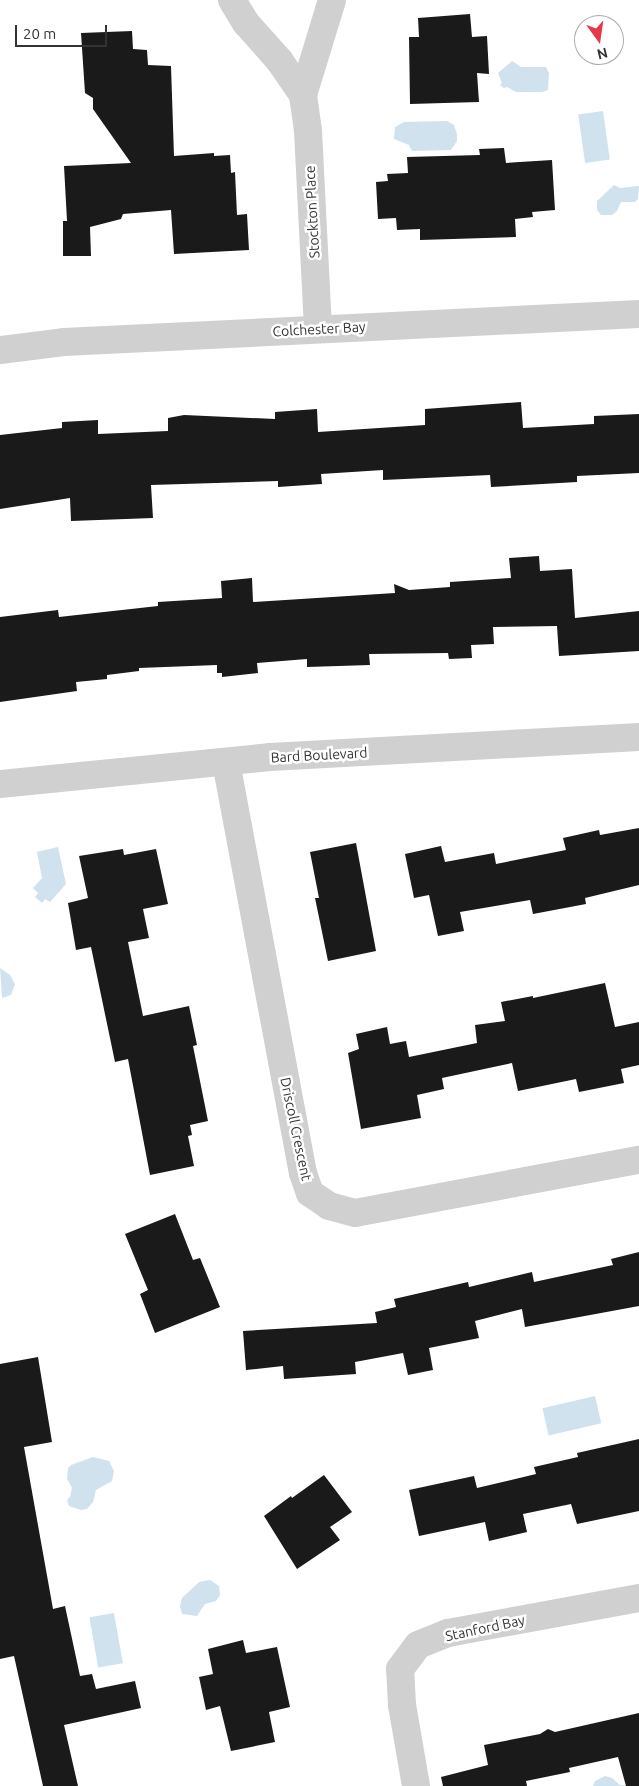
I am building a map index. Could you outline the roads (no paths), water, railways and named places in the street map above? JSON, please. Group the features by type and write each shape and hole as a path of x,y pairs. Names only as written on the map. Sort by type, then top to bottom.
{"street":[{"name":"Stockton Place","path":"232,0 246,23 280,60 303,95"},
{"name":"Stockton Place","path":"318,329 308,131 303,95 332,0"},
{"name":"Colchester Bay","path":"0,350 64,342 639,314"},
{"name":"Bard Boulevard","path":"0,784 270,757 639,736"},
{"name":"Driscoll Crescent","path":"226,762 303,1173 310,1193 329,1206 354,1213 639,1160"},
{"name":"Stanford Bay","path":"416,1786 402,1705 400,1669 418,1645 448,1633 639,1598"}],"water":[{"path":"512,61 521,67 546,67 549,73 548,90 542,92 516,92 500,85 502,83 498,73"},
{"path":"603,111 610,160 585,163 578,114"},
{"path":"447,121 454,125 457,134 457,141 451,150 412,151 409,145 394,139 395,127 404,122"},
{"path":"614,185 620,188 639,186 638,199 635,202 621,202 617,211 612,215 601,215 597,210 597,201"},
{"path":"58,847 66,884 50,902 45,899 42,903 35,897 38,893 33,888 42,878 37,852"},
{"path":"0,968 10,975 15,984 11,995 2,998"},
{"path":"595,1396 601,1423 549,1435 542,1408"},
{"path":"93,1457 109,1461 114,1471 112,1481 96,1490 93,1502 87,1509 81,1510 69,1506 67,1500 70,1497 72,1488 67,1479 68,1468 71,1465"},
{"path":"210,1580 219,1586 220,1595 216,1601 205,1604 197,1616 182,1614 180,1606 182,1598 199,1582"},
{"path":"114,1613 123,1663 98,1668 89,1617"},
{"path":"605,1776 612,1778 620,1785 635,1786 593,1786 595,1781"}]}
